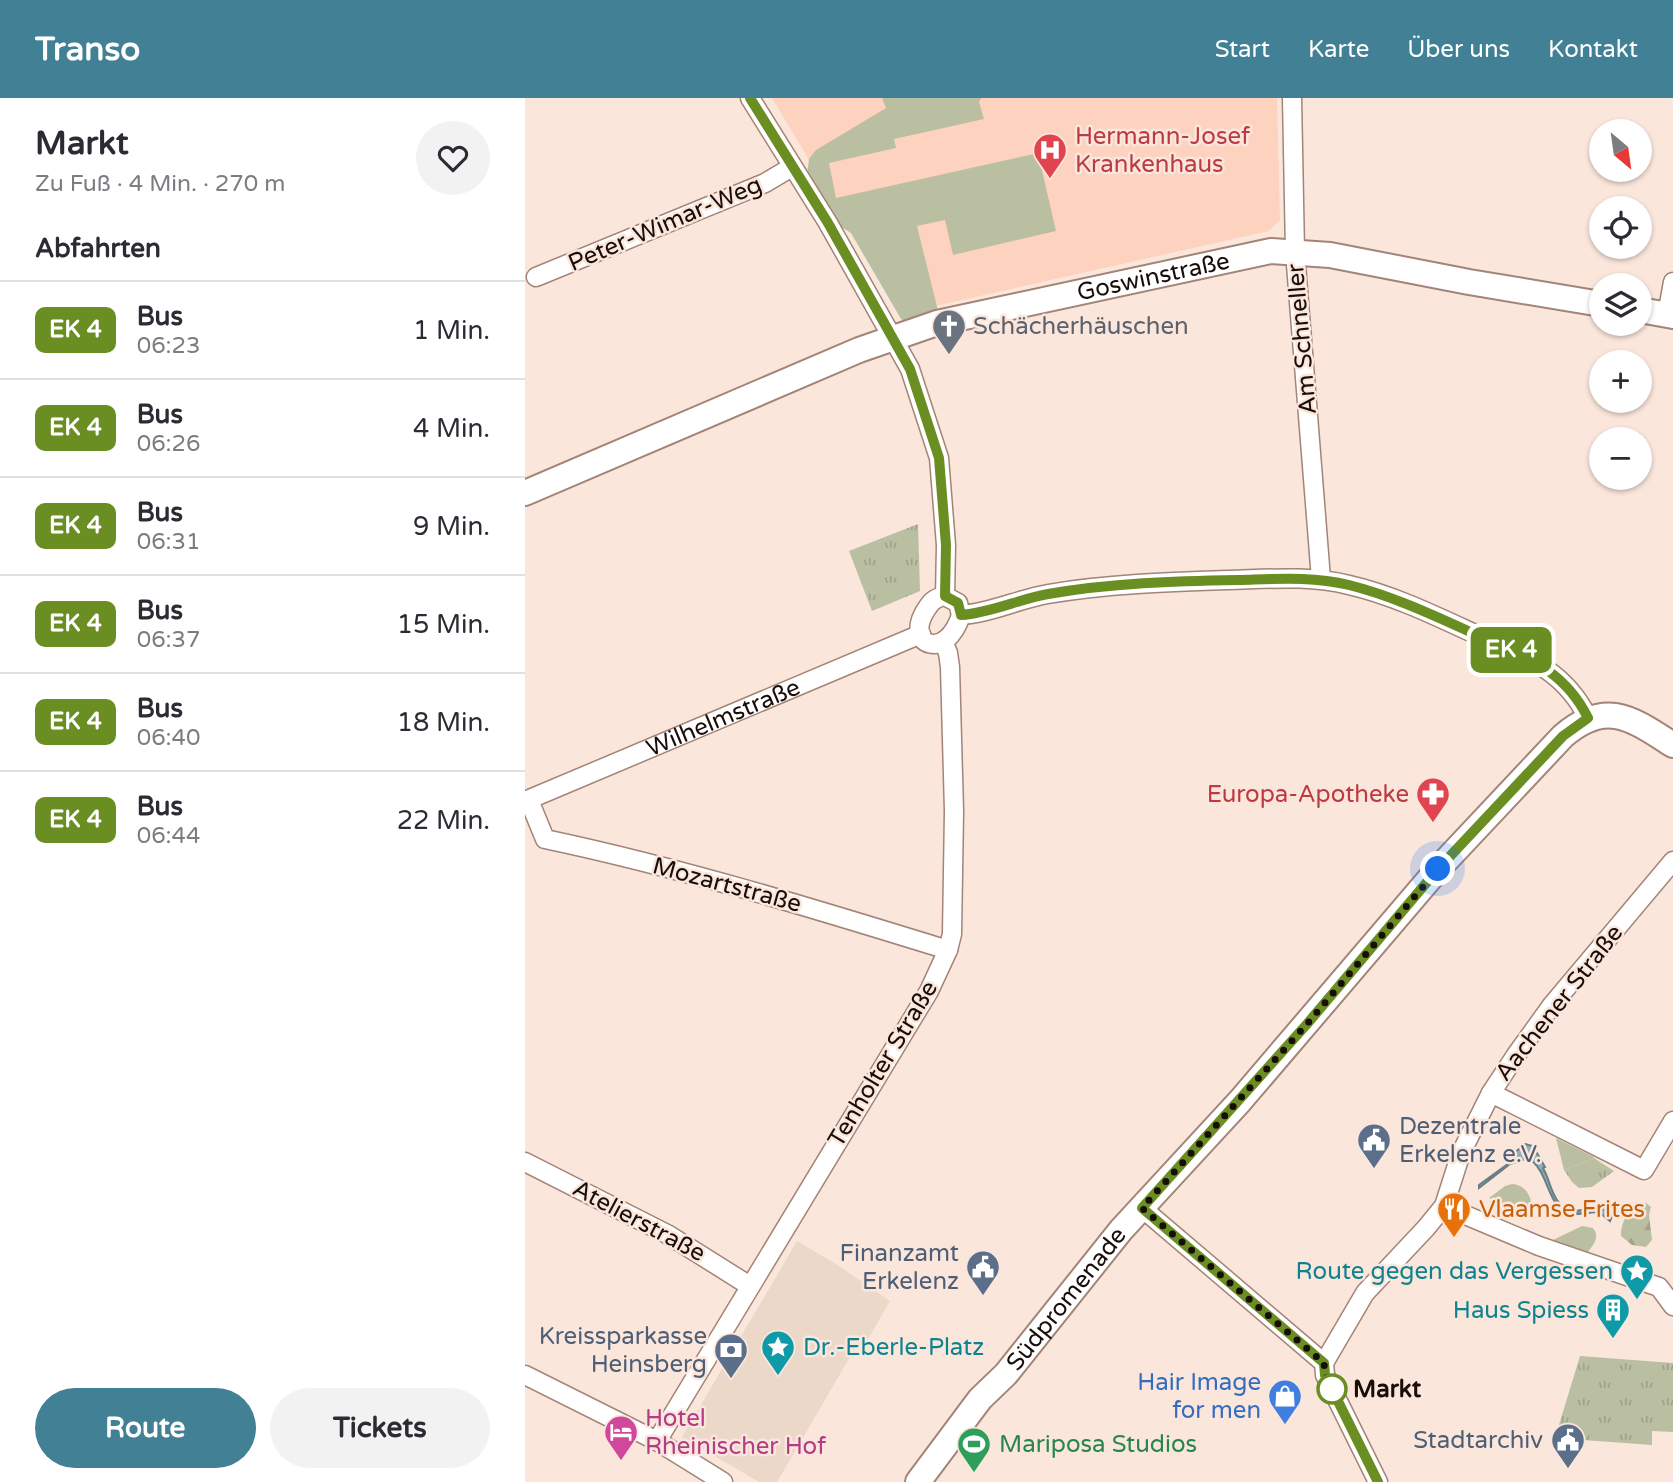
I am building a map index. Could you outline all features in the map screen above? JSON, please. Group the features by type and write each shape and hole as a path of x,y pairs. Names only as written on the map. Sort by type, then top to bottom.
{"main road":[{"name":"Goswinstraße","path":"525,493 892,337 937,323 1271,251 1330,255 1589,302"},
{"path":"1652,312 1670,315"},
{"path":"1588,718 1609,715 1626,719 1673,745"},
{"name":"Südpromenade","path":"918,1482 980,1399 1006,1374 1121,1230 1298,1034 1438,869 1563,736 1588,718"}],"street":[{"path":"750,98 828,223 910,369 939,458 946,545 945,596"},
{"name":"Am Schneller","path":"1292,98 1295,252 1321,579"},
{"name":"Peter-Wimar-Weg","path":"536,277 765,183 792,167"},
{"path":"1670,315 1673,282"},
{"path":"961,615 1048,594 1114,586 1255,579 1321,579 1350,585 1401,602 1528,657 1561,680 1580,703 1588,718"},
{"path":"945,596 958,603 961,615 954,631 944,643 930,643 921,634 919,622 930,602 945,596"},
{"name":"Wilhelmstraße","path":"527,801 921,634"},
{"name":"Tenholter Straße","path":"657,1441 929,991 948,950 952,934 954,811 950,667 944,643"},
{"name":"Mozartstraße","path":"527,801 545,839 773,896 948,950"},
{"name":"Aachener Straße","path":"1324,1363 1365,1293 1444,1206 1461,1153 1491,1093 1552,1005 1673,861"},
{"path":"1491,1093 1644,1170 1673,1121"},
{"name":"Atelierstraße","path":"525,1162 612,1205 703,1255 750,1286"},
{"path":"1444,1206 1539,1246 1659,1287 1673,1306"},
{"path":"1142,1208 1324,1363 1325,1375 1378,1482"},
{"path":"525,1375 657,1441 723,1482"}],"shaded area":[{"name":"Hermann-Josef Krankenhaus","path":"772,98 1277,98 1280,220 1269,231 904,313 897,308"},
{"name":"Dr.-Eberle-Platz","path":"797,1241 890,1301 863,1348 857,1345 777,1482 759,1482 682,1437"}],"green space":[{"path":"882,98 981,98 979,102 984,119 894,139 896,148 829,163 836,198 1038,153 1056,231 953,255 945,220 917,226 939,315 908,323 901,319 851,233 829,219 807,175 809,159 816,150 886,108"},
{"path":"918,524 920,591 872,611 849,551"},
{"path":"1556,1138 1594,1157 1594,1158 1564,1170"},
{"path":"1594,1158 1614,1171 1592,1187 1579,1188 1564,1170"},
{"path":"1512,1184 1526,1191 1534,1215 1489,1198"},
{"path":"1636,1202 1646,1203 1651,1207 1649,1215 1652,1240 1646,1247 1632,1245 1621,1236 1625,1218"},
{"path":"1582,1226 1593,1228 1596,1234 1588,1252 1553,1240"},
{"path":"1580,1356 1673,1363 1673,1432 1652,1431 1652,1445 1555,1438"}],"water":[{"path":"1525,1144 1533,1146 1562,1206 1571,1211 1606,1208 1614,1211 1610,1221 1599,1212 1574,1214 1559,1207 1540,1171 1528,1158 1510,1164 1479,1188 1479,1185 1516,1158 1514,1153"}],"bus line":[{"path":"750,98 828,223 910,369 939,458 946,545 945,596 958,603 961,615 1048,594 1114,586 1228,580 1321,579 1350,585 1401,602 1528,657 1561,680 1580,703 1588,718 1563,736 1438,869 1307,1024 1142,1208 1324,1363 1325,1375 1378,1482"}],"place":[{"name":"Hermann-Josef Krankenhaus","path":"1050,180"},
{"name":"Schächerhäuschen","path":"949,356"},
{"name":"Europa-Apotheke","path":"1433,824"},
{"name":"Dezentrale Erkelenz e.V.","path":"1374,1170"},
{"name":"Vlaamse Frites","path":"1454,1239"},
{"name":"Finanzamt Erkelenz","path":"983,1297"},
{"name":"Route gegen das Vergessen","path":"1637,1301"},
{"name":"Haus Spiess","path":"1613,1340"},
{"name":"Dr.-Eberle-Platz","path":"778,1377"},
{"name":"Kreissparkasse Heinsberg","path":"731,1380"},
{"name":"Markt","path":"1332,1389"},
{"name":"Hair Image for men","path":"1285,1426"},
{"name":"Hotel Rheinischer Hof","path":"621,1462"},
{"name":"Stadtarchiv","path":"1568,1470"},
{"name":"Mariposa Studios","path":"974,1474"}],"route":[{"path":"1332,1389 1325,1375 1324,1363 1142,1208 1307,1024 1438,869"}]}
